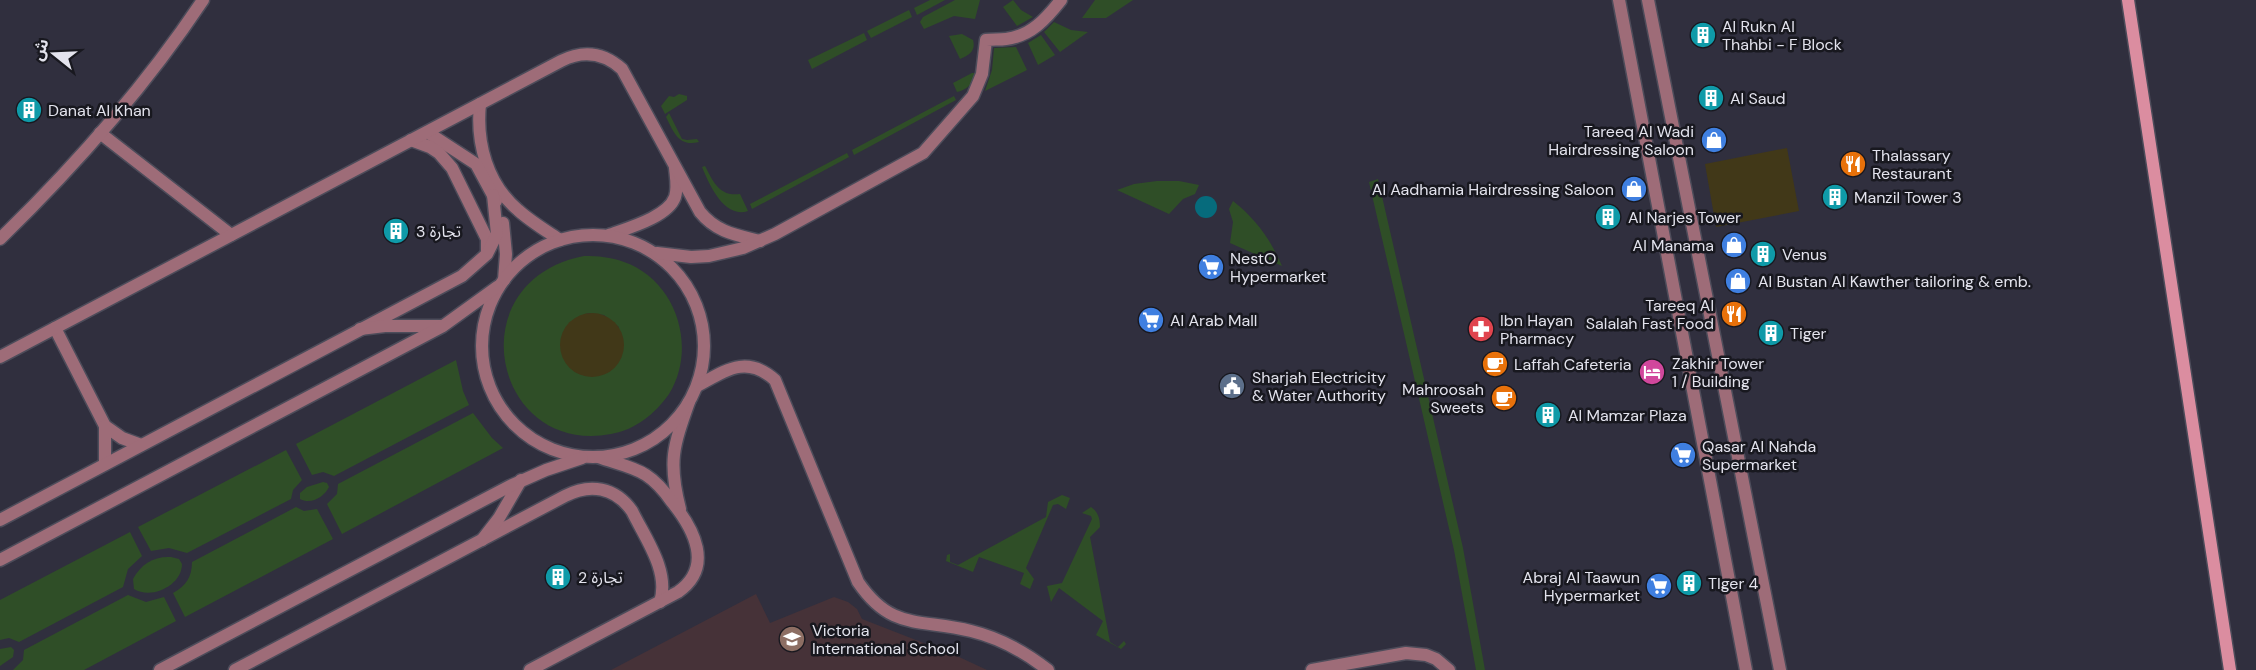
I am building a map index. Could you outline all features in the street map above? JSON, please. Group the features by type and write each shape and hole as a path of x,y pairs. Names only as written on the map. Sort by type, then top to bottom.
{"main road":[{"path":"2128,0 2230,670"}],"street":[{"path":"0,239 41,199 130,99 203,0"},
{"path":"655,253 691,257 735,251 760,241 923,153 973,96 981,74 986,40 1008,39 1032,30 1045,20 1061,0"},
{"path":"1619,0 1746,670"},
{"path":"1648,0 1780,670"},
{"path":"0,357 570,56 580,54 601,55 616,63 627,75 700,212 707,220 724,232 760,241"},
{"path":"480,104 481,144 486,172 500,209 505,232 502,282 487,315 483,331 484,364 494,396 508,417 525,434 554,450 592,457 645,474 659,486 681,513"},
{"path":"427,132 470,159 486,172 516,209 560,240"},
{"path":"100,133 231,235"},
{"path":"411,140 430,147 452,168 487,239 487,254"},
{"path":"609,235 659,215 669,208 676,192 674,161"},
{"path":"0,520 462,276 487,254 497,234 494,195"},
{"path":"0,560 443,326 481,301 524,259 547,244 581,235 609,235 633,242 655,253 673,268 687,286 700,314 704,345 702,366 697,387 675,441 672,464 674,486 681,513 696,543 697,565 691,579 683,589 530,670"},
{"path":"360,329 385,326 443,326"},
{"path":"55,328 105,426 105,464"},
{"path":"697,387 726,370 741,366 756,368 775,380 858,582 879,607 908,622 969,631 991,637 1031,657 1048,670"},
{"path":"160,670 520,480 592,457 629,451 650,441 669,427 689,402"},
{"path":"105,426 122,438 141,445"},
{"path":"482,540 499,518 520,480"},
{"path":"235,670 252,665 574,492 592,488 611,492 632,511 663,580 660,602"},
{"path":"1312,670 1406,653 1426,655 1436,659 1449,670"}],"shaded area":[{"name":"Victoria International School","path":"756,594 770,623 834,597 848,602 857,609 862,619 987,670 611,670"}],"green space":[{"path":"930,0 945,0 917,15 914,8"},
{"path":"955,0 980,0 975,19 954,16 924,29 920,22 923,17"},
{"path":"1013,0 1021,10 1033,17 1017,26 1003,7"},
{"path":"1095,0 1133,0 1106,18 1082,18"},
{"path":"909,10 912,17 871,38 867,31"},
{"path":"1054,22 1071,30 1088,32 1060,52 1044,32"},
{"path":"864,33 867,40 812,69 808,60"},
{"path":"962,34 973,40 974,47 969,54 960,59 949,36"},
{"path":"1041,35 1055,55 1038,65 1028,43"},
{"path":"1016,47 1027,70 985,91 992,70 994,48"},
{"path":"975,73 972,83 964,90 957,92 953,83"},
{"path":"679,94 687,96 687,100 665,114 661,106 669,96 674,97"},
{"path":"954,96 956,100 854,155 852,150"},
{"path":"669,113 682,139 697,139 699,142 682,141 666,117"},
{"path":"847,153 849,157 752,209 750,204"},
{"path":"705,166 718,187 727,193 740,194 748,211 739,212 725,205 713,191 702,167"},
{"path":"1378,179 1463,548 1485,670 1476,670 1454,550 1369,182"},
{"path":"1179,181 1199,185 1195,194 1183,199 1169,214 1117,190 1134,184"},
{"path":"1233,201 1262,230 1282,266 1230,243 1233,222 1229,209"},
{"path":"584,256 614,259 642,271 669,299 677,317 681,336 682,356 678,376 663,401 636,425 611,434 571,434 539,419 517,394 505,363 505,329 518,297 544,272","holes":["589,313 604,315 619,327 609,371 594,376 581,374 571,367 564,356 562,343 565,331 574,320"]},
{"path":"456,360 463,391 469,405 334,476 323,472 312,475 296,444"},
{"path":"473,413 492,438 503,448 342,534 327,504 337,494 338,484"},
{"path":"286,450 302,480 293,490 291,499 187,553 169,548 151,551 138,527"},
{"path":"323,482 329,487 321,497 308,501 300,499 300,493 307,487"},
{"path":"1062,495 1070,498 1066,509 1058,504 1053,505 1026,568 1034,579 1030,589 1020,584 1024,573 979,557 973,572 946,561 947,555 950,554 950,562 958,565 1046,517 1048,502"},
{"path":"296,507 304,511 317,509 333,539 185,617 173,593 187,580 192,562"},
{"path":"1091,507 1097,513 1100,521 1100,527 1090,537 1110,642 1118,647 1124,641 1126,644 1121,649 1096,635 1103,621 1059,588 1051,602 1047,586 1062,583 1092,519 1091,516 1082,513"},
{"path":"130,532 142,556 128,569 123,587 19,642 9,638 0,640 0,600"},
{"path":"159,558 179,559 182,564 181,572 172,584 149,593 134,589 133,579 144,565"},
{"path":"128,595 146,602 164,597 176,621 84,670 13,670 23,660 24,650"},
{"path":"11,647 14,650 13,657 0,666 0,649"}],"sand":[{"path":"1787,148 1799,211 1716,227 1705,164"},
{"path":"592,313 610,319 618,327 624,345 618,363 610,371 592,377 574,371 566,363 560,345 566,327 574,319"}],"water":[{"path":"1202,196 1210,196 1217,203 1217,211 1210,218 1202,218 1195,211 1195,203"}],"place":[{"name":"Al Rukn Al Thahbi - F Block","path":"1703,35"},
{"name":"Al Saud","path":"1711,98"},
{"name":"Danat Al Khan","path":"29,110"},
{"name":"Tareeq Al Wadi Hairdressing Saloon","path":"1714,140"},
{"name":"Thalassary Restaurant","path":"1853,164"},
{"name":"Al Aadhamia Hairdressing Saloon","path":"1634,189"},
{"name":"Manzil Tower 3","path":"1835,197"},
{"name":"Al Narjes Tower","path":"1608,217"},
{"name":"تجارة 3","path":"396,231"},
{"name":"Al Manama","path":"1734,245"},
{"name":"Venus","path":"1763,254"},
{"name":"NestO Hypermarket","path":"1211,267"},
{"name":"Al Bustan Al Kawther tailoring & emb.","path":"1738,281"},
{"name":"Tareeq Al Salalah Fast Food","path":"1734,314"},
{"name":"Al Arab Mall","path":"1151,320"},
{"name":"Ibn Hayan Pharmacy","path":"1481,329"},
{"name":"Tiger","path":"1771,333"},
{"name":"Laffah Cafeteria","path":"1495,364"},
{"name":"Zakhir Tower 1 / Building","path":"1652,372"},
{"name":"Sharjah Electricity & Water Authority","path":"1232,386"},
{"name":"Mahroosah Sweets","path":"1504,398"},
{"name":"Al Mamzar Plaza","path":"1548,415"},
{"name":"Qasar Al Nahda Supermarket","path":"1683,455"},
{"name":"تجارة 2","path":"558,577"},
{"name":"TIger 4","path":"1689,583"},
{"name":"Abraj Al Taawun Hypermarket","path":"1659,586"},
{"name":"Victoria International School","path":"792,639"}]}
